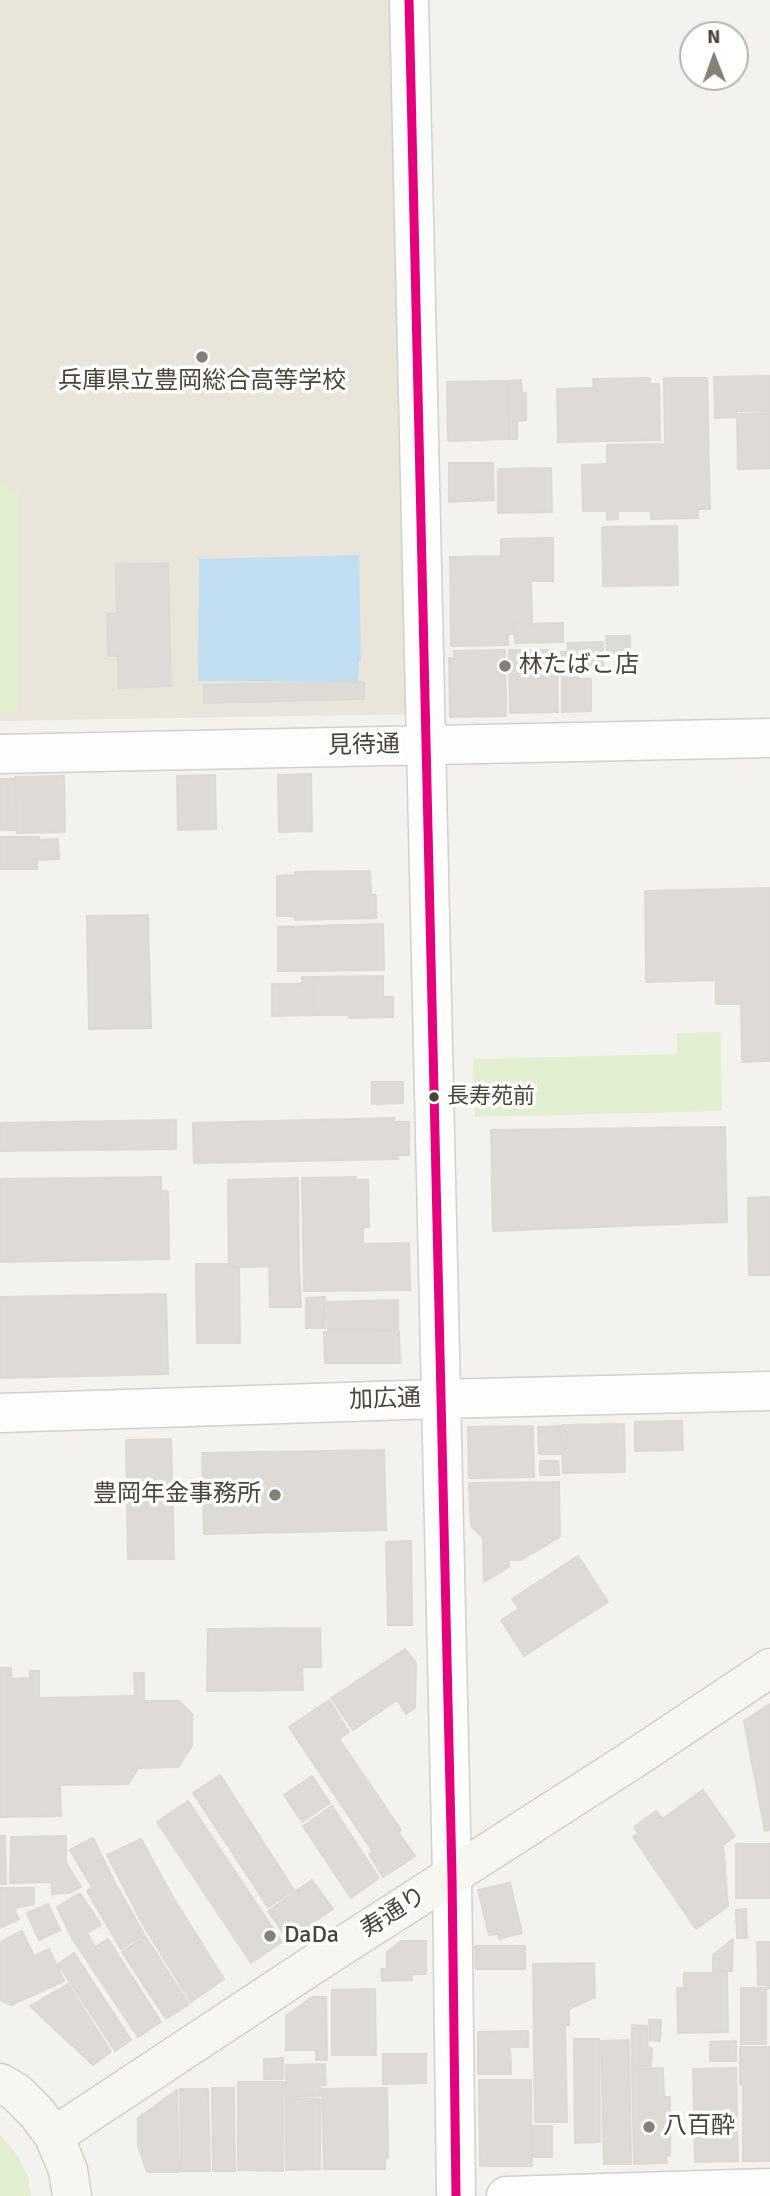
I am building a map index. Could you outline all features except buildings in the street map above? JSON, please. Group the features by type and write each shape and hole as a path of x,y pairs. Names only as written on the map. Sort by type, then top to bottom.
{"street":[{"path":"409,0 452,1876 456,2196"},
{"name":"見待通","path":"0,754 770,738"},
{"name":"加広通","path":"0,1413 770,1391"},
{"name":"寿通り","path":"54,2136 770,1668"},
{"path":"0,2083 16,2092 37,2112 54,2136 68,2169 72,2196"},
{"path":"506,2196 770,2188"}],"shaded area":[{"name":"兵庫県立豊岡総合高等学校","path":"0,0 396,0 413,714 0,721"}],"green space":[{"path":"0,478 18,493 19,712 0,713"},
{"path":"721,1032 722,1111 475,1117 473,1059 677,1054 677,1033"},
{"path":"0,2135 18,2156 28,2177 31,2196 0,2196"}],"water":[{"path":"359,555 361,661 358,682 198,681 199,559"}],"transit line":[{"path":"409,0 452,1876 456,2196"}],"place":[{"name":"兵庫県立豊岡総合高等学校","path":"202,357"},
{"name":"林たばこ店","path":"505,666"},
{"name":"長寿苑前","path":"434,1097"},
{"name":"豊岡年金事務所","path":"275,1495"},
{"name":"DaDa","path":"270,1936"},
{"name":"八百酔","path":"649,2127"}]}
